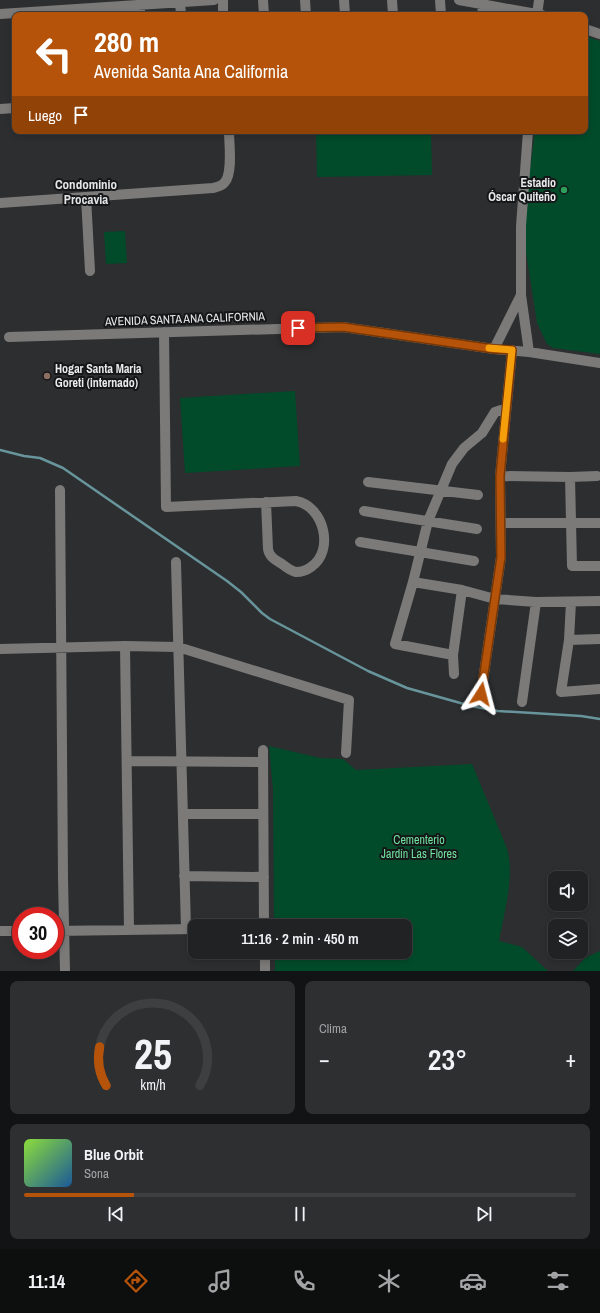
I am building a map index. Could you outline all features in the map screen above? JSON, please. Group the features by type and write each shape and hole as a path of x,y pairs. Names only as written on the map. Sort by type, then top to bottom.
{"street":[{"path":"78,12 99,11 116,3 140,10 180,2 214,0"},
{"path":"223,0 224,12"},
{"path":"263,0 264,12"},
{"path":"305,0 306,12"},
{"path":"344,0 345,12"},
{"path":"392,0 393,12"},
{"path":"440,0 441,12"},
{"path":"459,0 527,12"},
{"path":"538,12 540,0"},
{"path":"180,2 181,12"},
{"path":"482,4 483,12"},
{"path":"0,14 12,14"},
{"path":"588,30 600,34"},
{"path":"0,109 12,108"},
{"path":"0,203 213,188 224,184 229,174 229,134"},
{"path":"528,134 521,226 521,295 529,352"},
{"path":"86,197 90,271"},
{"path":"494,349 521,295"},
{"name":"AVENIDA SANTA ANA CALIFORNIA","path":"8,337 343,327 600,363"},
{"path":"164,332 166,507 266,502 296,501 304,503 312,509 317,516 324,541 322,553 316,564 306,570 296,572 271,556 268,549 266,502"},
{"path":"481,694 501,557 500,476 512,350"},
{"path":"453,655 395,644 413,582 428,521 452,464 470,442 482,433 495,412 506,410"},
{"path":"500,476 597,476"},
{"path":"570,477 572,566 600,566"},
{"path":"368,482 478,495"},
{"path":"60,490 61,907"},
{"path":"364,511 477,529"},
{"path":"501,523 600,523"},
{"path":"360,542 474,561"},
{"path":"176,562 184,876 189,919"},
{"path":"413,582 462,590 495,599 536,602 600,601"},
{"path":"454,674 453,655 462,590"},
{"path":"522,702 536,602"},
{"path":"571,602 569,640 561,692 600,689"},
{"path":"569,640 600,639"},
{"path":"125,646 129,930"},
{"path":"0,649 125,646 178,647 349,700 346,753"},
{"path":"263,750 264,919"},
{"path":"127,761 263,762"},
{"path":"183,814 263,814"},
{"path":"184,876 264,876"},
{"path":"64,931 188,929"},
{"path":"0,931 12,931"},
{"path":"64,959 65,971"},
{"path":"265,959 265,971"}],"green space":[{"name":"Estadio Óscar Quiteño","path":"588,37 600,41 600,354 553,348 547,344 537,323 524,239 525,208 535,134 588,134"},
{"path":"316,134 431,134 432,175 317,177"},
{"path":"125,231 127,263 106,264 104,232"},
{"path":"295,391 300,466 185,473 180,398"},
{"name":"Cementerio Jardín Las Flores","path":"269,746 320,758 343,759 356,770 472,764 506,846 509,857 510,868 508,893 499,941 522,947 548,971 275,971 275,959 412,959 412,919 274,919 273,790"},
{"path":"600,951 600,971 573,971 584,959 588,959 588,957"}],"waterway":[{"path":"0,450 40,458 63,468 227,581 270,619 368,671 407,688 471,706 498,711 581,716 600,719"}],"slow traffic":[{"path":"489,348 512,350 503,439"}],"place":[{"name":"Estadio Óscar Quiteño","path":"564,190"},
{"name":"Hogar Santa Maria Goreti (internado)","path":"47,376"}],"district":[{"name":"Condominio Procavia","path":"86,192"}],"route":[{"path":"298,328 343,327 494,349 512,350 500,476 501,557 481,694"}]}
